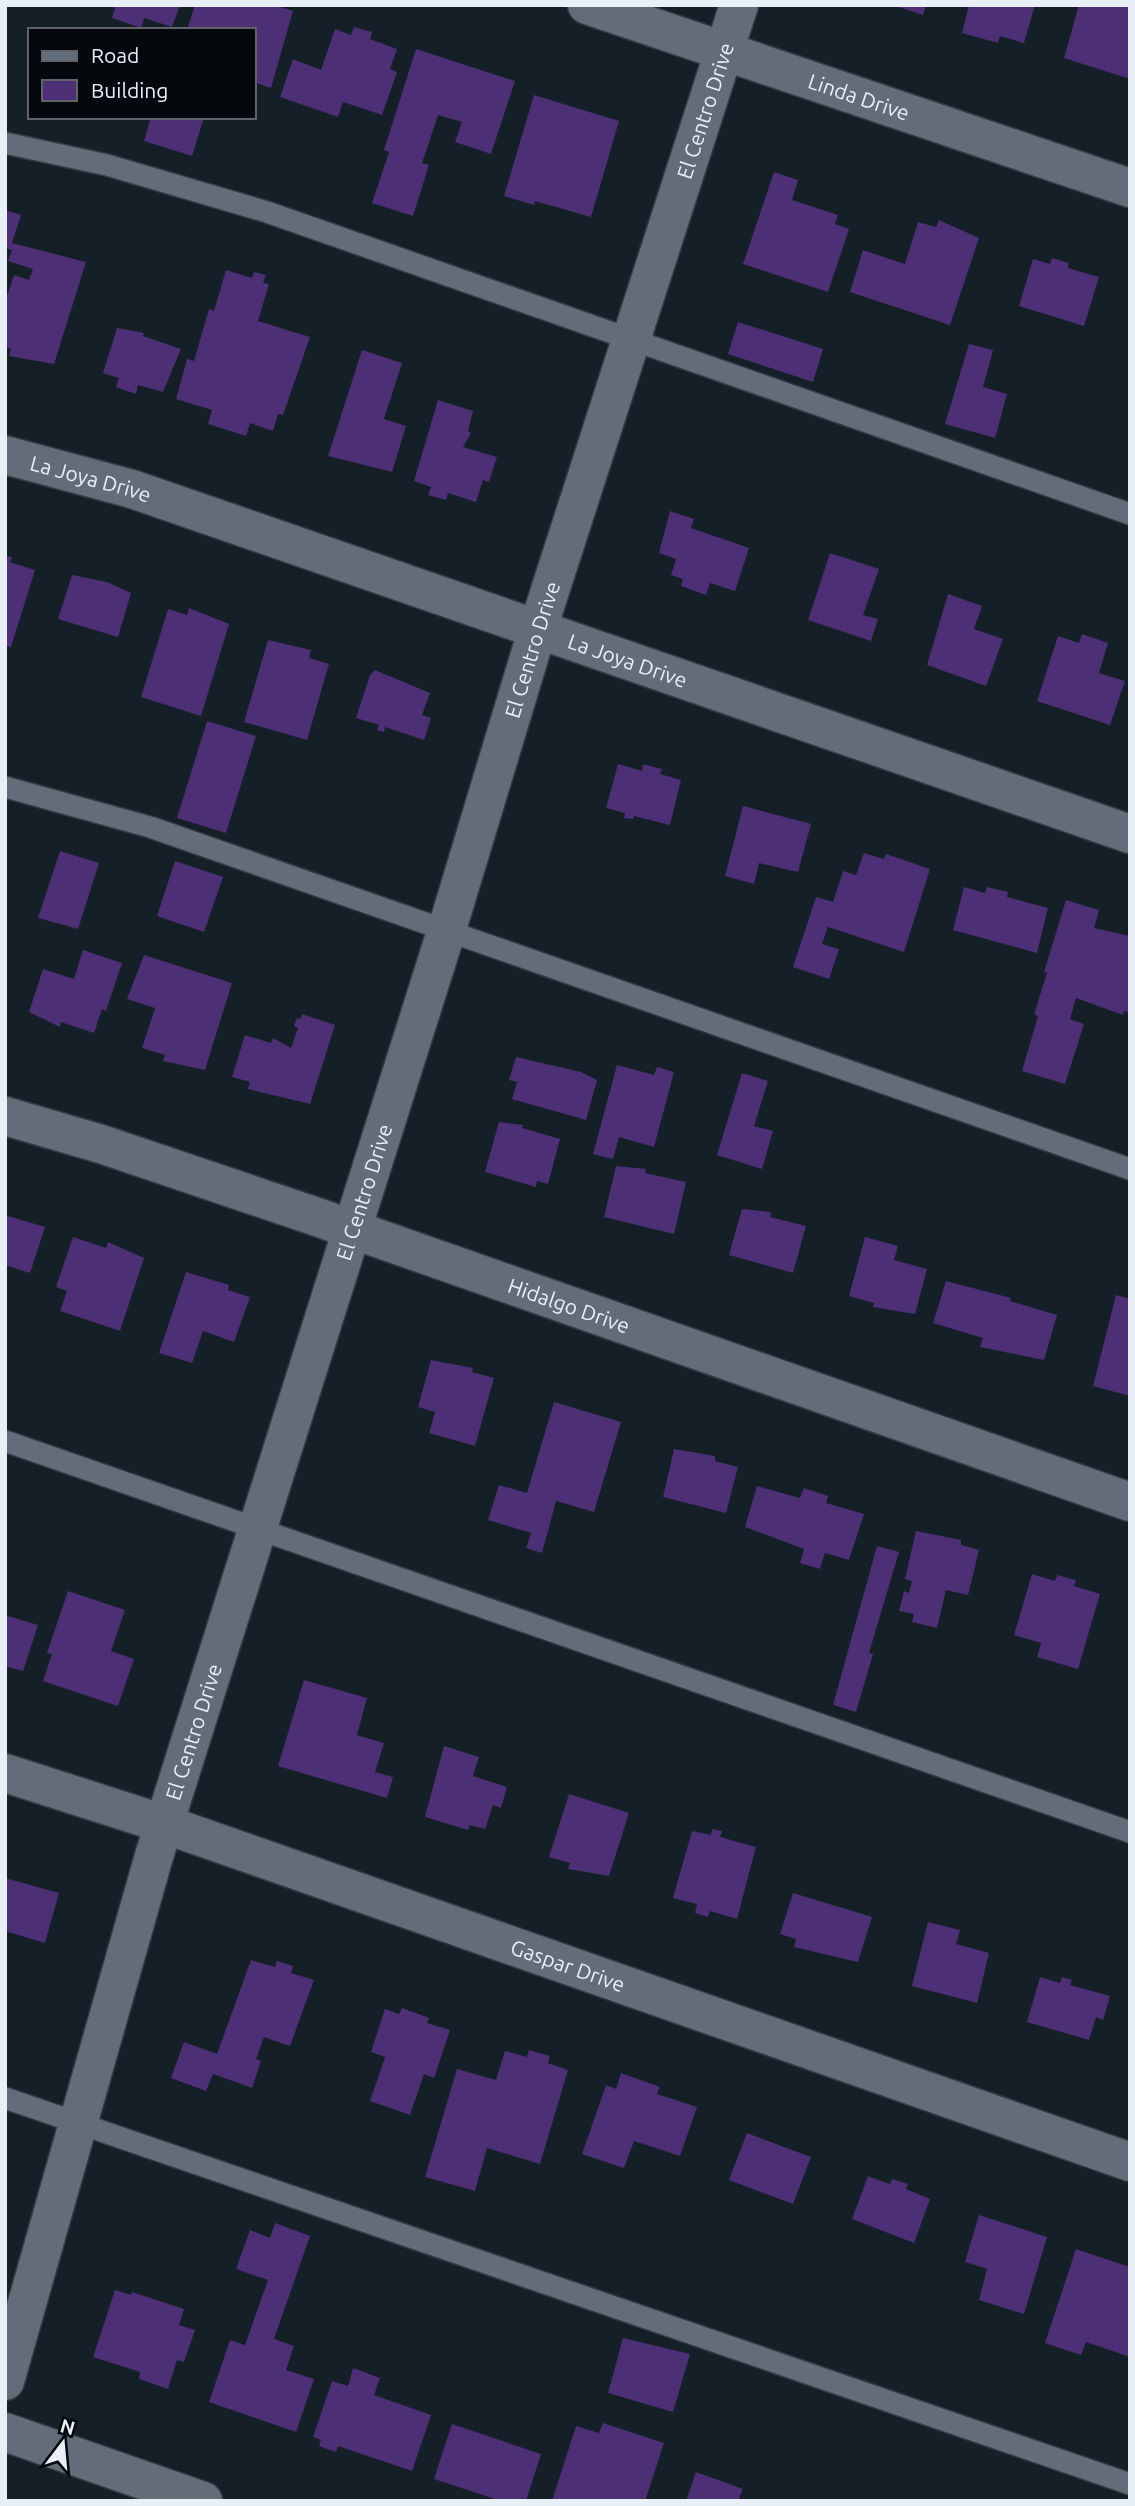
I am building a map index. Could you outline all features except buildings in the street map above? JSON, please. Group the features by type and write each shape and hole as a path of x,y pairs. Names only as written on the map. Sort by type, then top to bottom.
{"street":[{"name":"Linda Drive","path":"587,5 1130,188"},
{"name":"El Centro Drive","path":"5,2381 164,1825 353,1230 538,628 739,5"},
{"name":"La Joya Drive","path":"5,455 132,489 1130,834"},
{"name":"Hidalgo Drive","path":"5,1116 101,1144 353,1230 1130,1502"},
{"name":"Gaspar Drive","path":"5,1773 164,1825 1130,2162"},
{"path":"5,2432 203,2501"}],"lane":[{"path":"5,143 107,165 267,212 629,341 1130,514"},
{"path":"5,787 150,828 447,929 1130,1169"},
{"path":"5,1441 1130,1832"},
{"path":"5,2098 1130,2484"}]}
